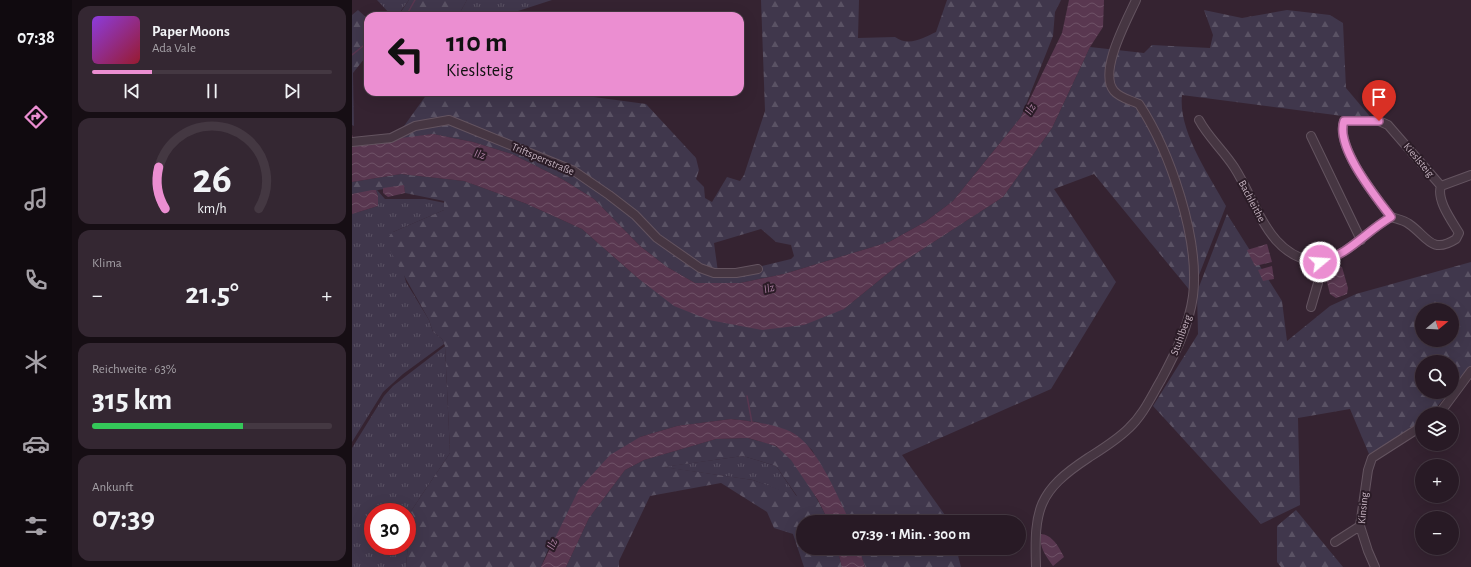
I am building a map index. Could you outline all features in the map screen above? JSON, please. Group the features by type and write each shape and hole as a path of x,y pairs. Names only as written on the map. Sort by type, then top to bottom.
{"street":[{"name":"Stuhlberg","path":"1036,567 1036,521 1044,497 1061,477 1107,446 1129,429 1138,419 1171,361 1188,322 1193,296 1194,266 1189,229 1169,162 1139,104 1119,95 1110,85 1108,74 1117,44 1136,0"},
{"name":"Triftsperrstraße","path":"352,142 391,138 415,126 449,120 574,171 635,215 657,238 700,268 714,273 736,273 758,269"},
{"name":"Bachleithe","path":"1199,120 1206,133 1234,166 1269,231 1280,245 1297,258 1320,262 1342,254 1377,226 1391,217"},
{"name":"Kieslsteig","path":"1391,217 1362,176 1348,150 1342,128 1344,121 1379,121 1388,125 1441,186"},
{"path":"1312,136 1361,240"},
{"path":"1391,217 1410,224 1422,237 1437,245 1452,242 1456,239 1459,233 1442,201 1440,190 1441,186 1471,175"},
{"path":"1311,307 1318,283 1320,262"},
{"path":"1444,407 1471,371"},
{"name":"Kinsing","path":"1375,567 1360,526 1368,470 1372,458 1415,430"},
{"path":"1335,542 1360,526"}],"green space":[{"path":"377,0 409,0 400,12 388,12"},
{"path":"409,0 467,0 460,12 401,12"},
{"path":"467,0 552,0 515,12 460,12"},
{"path":"761,0 859,0 858,38 895,37 900,40 911,41 921,39 936,32 947,0 1061,0 1055,12 1053,36 1021,117 953,201 925,222 889,242 784,274 740,283 695,283 667,267 640,246 594,199 562,179 512,154 473,142 433,134 394,140 426,96 586,96 646,104 696,158 699,170 696,179 704,187 705,198 712,202 727,177 740,181 744,175 765,111","holes":["761,229 776,242 791,245 794,256 791,259 758,267 718,272 714,243"]},
{"path":"358,10 364,15 364,59 353,73 354,126 352,125 352,15"},
{"path":"1204,10 1242,18 1287,10 1330,15 1343,23 1346,88 1373,120 1182,95 1182,109 1190,138 1196,152 1226,206 1192,293 1094,174 1054,189 1116,282 1051,389 902,455 945,515 846,515 812,450 793,433 757,422 731,419 677,426 640,437 548,550 541,567 406,567 407,555 416,555 416,504 450,453 445,346 442,339 433,332 429,320 388,247 388,238 393,232 444,210 444,201 405,193 404,186 352,194 352,182 401,174 464,181 527,204 582,229 639,279 844,309 898,265 1003,197 1052,128 1090,47 1144,53 1152,45 1210,48 1213,35"},
{"path":"376,190 385,199 425,199 445,203 444,210 393,232 406,282 429,320 433,332 442,339 444,344 403,374 383,392 352,442 352,214 378,206 378,196"},
{"path":"1227,214 1282,301 1287,341 1330,306 1356,294 1471,262 1471,367 1459,380 1459,355 1415,355 1415,399 1443,399 1437,407 1415,407 1415,427 1369,454 1350,409 1298,418 1300,505 1261,524 1153,406 1198,334 1197,292"},
{"path":"445,346 450,453 416,504 364,503 364,555 407,555 406,567 352,567 352,448 384,396 393,386"},
{"path":"748,438 775,446 783,451 798,469 806,480 825,515 796,515 796,543 793,534 774,528 767,512 721,483 650,496 619,561 619,567 566,567 589,518 625,470 644,460 716,439","holes":["743,456 776,466 797,496 753,480 664,467"]},
{"path":"743,456 776,466 797,497 753,480 662,467"},
{"path":"1296,510 1343,567 1281,567 1277,562 1277,526"},
{"path":"800,555 839,555 842,567 804,567"},
{"path":"861,555 958,555 961,567 865,567"}],"water":[{"name":"Ilz","path":"1069,0 1104,0 1103,27 1090,47 1052,128 1003,197 898,265 844,309 804,325 762,330 709,320 674,306 639,279 582,229 527,204 464,181 401,174 352,182 352,144 433,134 473,142 512,154 562,179 594,199 640,246 667,267 695,283 740,283 784,274 889,242 925,222 953,201 1021,117 1062,33"},
{"path":"404,185 405,193 388,197 383,193 383,188"},
{"path":"376,190 378,196 378,206 352,214 352,194"},
{"path":"1267,244 1272,262 1255,266 1247,250"},
{"path":"1272,266 1274,279 1263,281 1258,270"},
{"path":"1334,266 1342,267 1348,288 1347,294 1336,298 1330,294 1327,282 1330,268"},
{"path":"731,419 762,423 779,427 793,433 802,440 818,460 833,486 847,515 826,515 818,500 791,460 776,446 748,438 716,439 644,460 625,470 589,518 566,567 541,567 579,489 610,455 640,437 677,426"},
{"path":"1040,534 1048,536 1052,539 1064,557 1053,566 1044,551"},
{"path":"839,555 861,555 865,567 842,567"}],"waterway":[{"path":"408,12 415,0"},
{"path":"352,55 364,45"},
{"path":"747,396 752,423"}],"route":[{"path":"1320,262 1334,258 1350,249 1377,226 1391,217 1362,176 1348,150 1342,128 1344,121 1379,121"}]}
